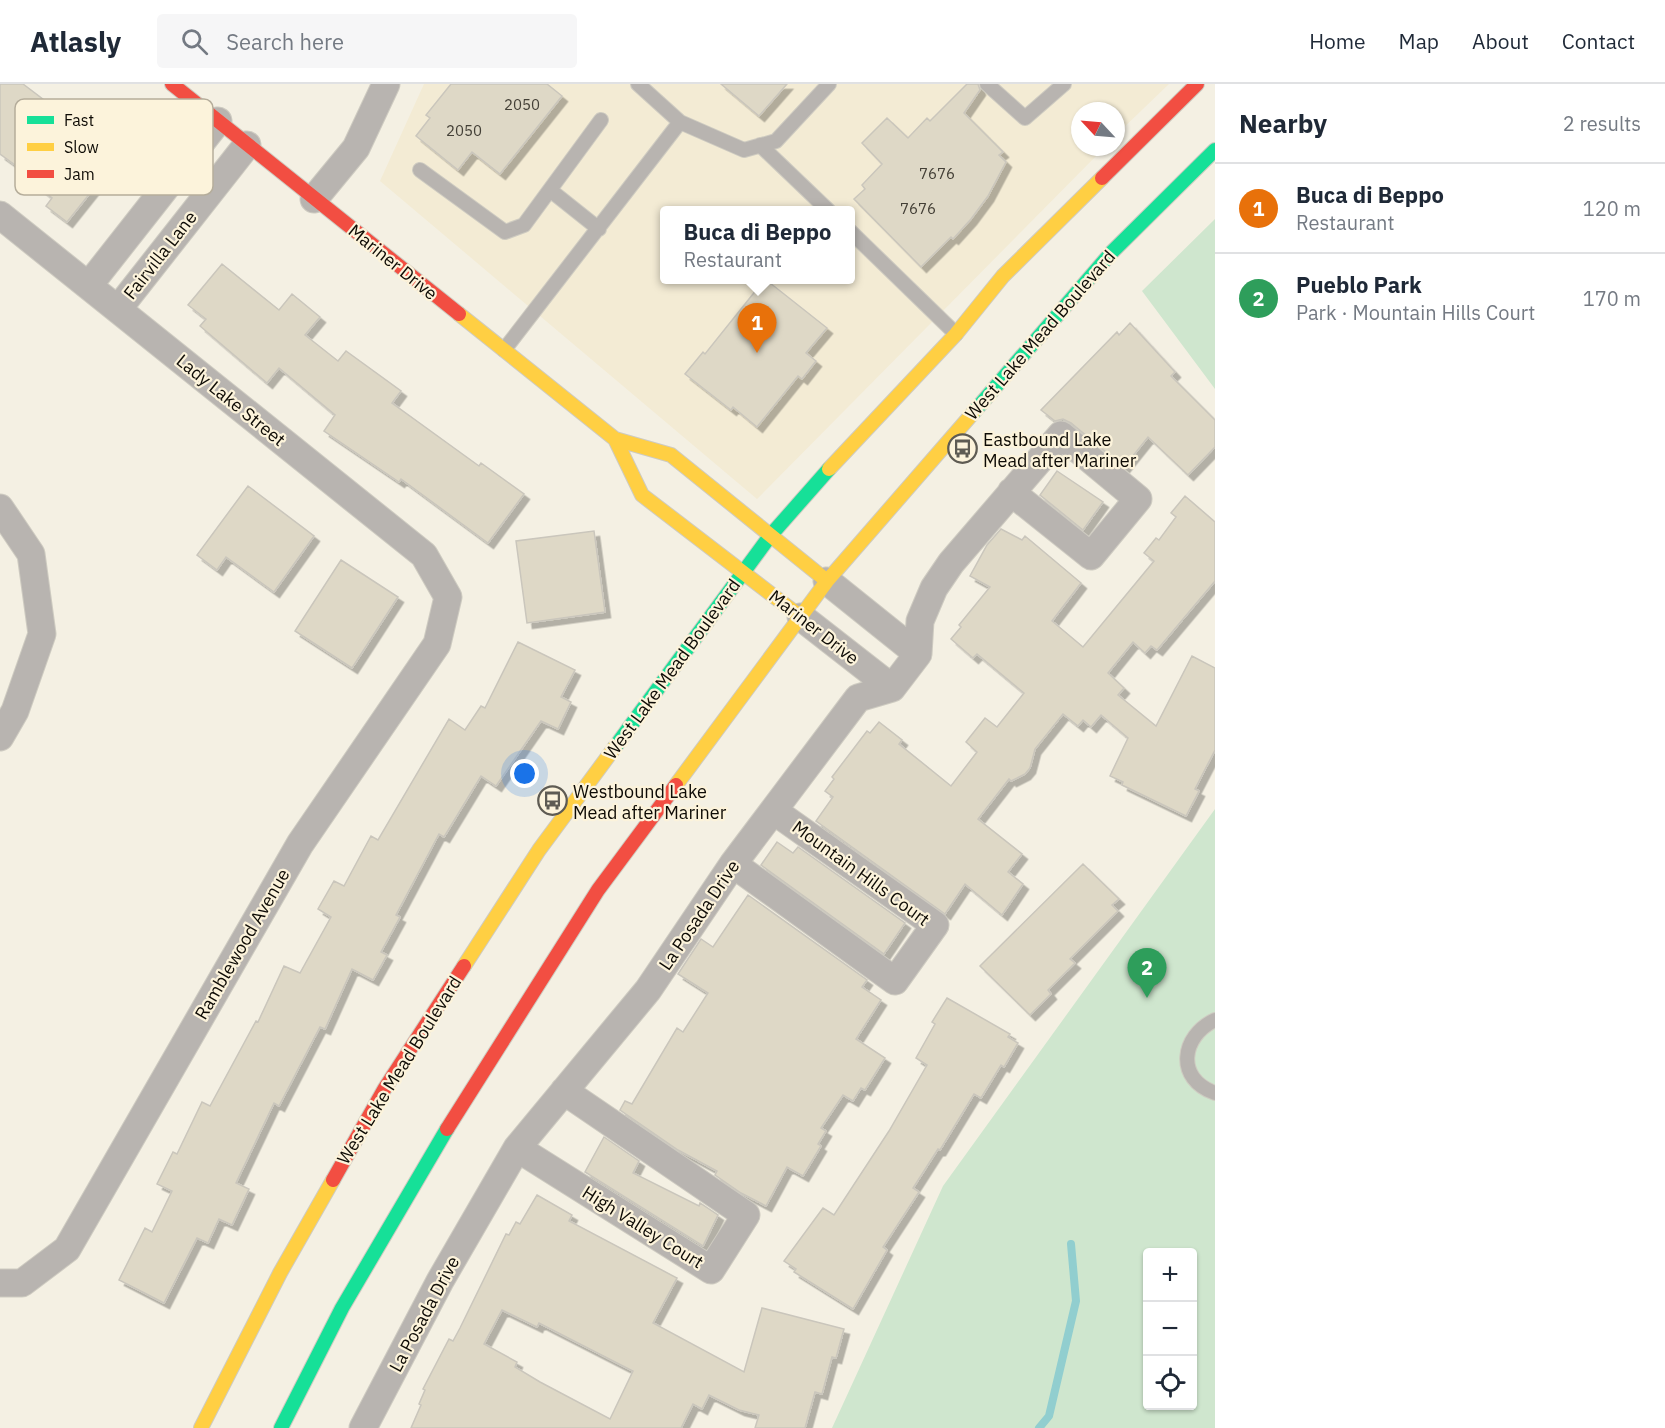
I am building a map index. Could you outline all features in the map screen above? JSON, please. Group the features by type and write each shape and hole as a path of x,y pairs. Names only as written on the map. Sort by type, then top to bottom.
{"main road":[{"name":"Mariner Drive","path":"172,84 191,99"},
{"name":"West Lake Mead Boulevard","path":"201,1428 280,1273 385,1088 538,850 770,536 805,495 956,334 1003,276 1191,86"},
{"name":"Mariner Drive","path":"213,117 615,439 671,455 827,581"},
{"name":"West Lake Mead Boulevard","path":"281,1428 342,1308 447,1129 598,890 827,581 1111,253 1215,150"},
{"name":"Mariner Drive","path":"615,439 642,495 801,617"}],"street":[{"path":"315,199 356,148 386,84"},
{"name":"Fairvilla Lane","path":"213,127 218,121"},
{"name":"Fairvilla Lane","path":"213,188 247,145"},
{"name":"Fairvilla Lane","path":"88,285 159,195"},
{"name":"Fairvilla Lane","path":"118,309 208,195"},
{"name":"Lady Lake Street","path":"0,215 424,555 448,597"},
{"path":"892,688 918,654 920,621 934,588 951,563 1011,492 1061,435 1138,499 1091,556 1011,492"},
{"path":"0,508 31,554 42,634 15,711 0,737"},
{"name":"Mariner Drive","path":"827,581 918,654"},
{"name":"Ramblewood Avenue","path":"11,1282 66,1249 300,844 437,644 448,597"},
{"name":"Mariner Drive","path":"801,617 892,688"},
{"name":"La Posada Drive","path":"363,1428 440,1281 517,1148 648,990 734,864 858,698 892,688"},
{"name":"Mountain Hills Court","path":"734,864 895,981 935,925 774,811"},
{"name":"High Valley Court","path":"517,1148 711,1270 746,1215 564,1091"}],"lane":[{"path":"638,84 680,122 744,150 776,141 829,84"},
{"path":"987,84 1025,118 1064,84"},
{"path":"420,170 505,231 524,225 601,120"},
{"path":"504,350 680,122"},
{"path":"760,146 825,206"},
{"path":"550,190 599,229"},
{"path":"855,236 956,334"},
{"path":"1215,1020 1196,1033 1187,1055 1190,1074 1203,1089 1215,1093"}],"shaded area":[{"path":"424,84 1169,84 1125,126 1125,102 1071,102 1071,156 1096,156 757,499 380,181"}],"green space":[{"path":"1215,219 1215,389 1142,291"},
{"path":"1215,809 1215,1428 832,1428 943,1186"}],"building":[{"path":"0,84 23,84 43,99 15,99 15,165 0,154"},
{"path":"451,84 547,84 562,96 500,174 472,152 458,170 416,136 430,118 426,115"},
{"path":"721,84 787,84 759,116"},
{"path":"967,84 978,84 980,90 964,113 1003,152 999,155 1006,162 988,196 971,219 953,239 951,237 921,267 854,199 865,189 862,185 882,164 862,143 887,118 908,138 927,118 930,121"},
{"path":"48,195 89,195 67,222 46,206 52,198"},
{"path":"222,264 279,310 292,294 320,317 305,335 338,361 346,351 401,391 392,403 479,466 481,463 524,494 488,543 401,479 399,482 324,431 335,415 279,368 267,383 200,326 206,319 188,305"},
{"path":"761,284 771,284 827,328 806,353 816,361 802,379 798,376 757,427 733,407 731,410 685,374 703,352 705,354"},
{"path":"1130,323 1175,372 1171,376 1215,420 1215,447 1188,475 1148,437 1124,467 1071,423 1063,419 1055,421 1041,410 1117,332 1119,335"},
{"path":"1057,471 1103,502 1083,530 1040,495"},
{"path":"248,486 314,536 274,592 226,557 217,570 197,555"},
{"path":"1185,496 1215,522 1215,581 1157,650 1151,646 1145,653 1133,642 1108,673 1124,688 1118,695 1156,726 1192,656 1215,668 1215,750 1195,789 1199,791 1186,816 1122,785 1123,782 1110,776 1128,738 1101,715 1091,727 1083,720 1078,726 1063,714 1035,749 1030,768 1025,774 1011,781 1009,779 978,819 1022,854 1008,872 1023,884 1002,915 965,884 945,914 816,821 833,797 825,791 834,779 832,777 867,731 870,733 879,722 902,740 899,744 951,786 977,752 966,742 985,718 997,727 1024,693 977,654 973,658 951,639 961,627 959,625 990,587 970,576 987,545 1001,529 1022,540 1025,536 1081,583 1052,621 1083,647 1154,561 1144,553 1156,538 1159,540 1176,517 1171,513"},
{"path":"594,531 605,612 527,623 516,541"},
{"path":"341,560 398,597 352,668 295,631"},
{"path":"518,642 575,670 561,697 571,702 558,729 541,721 496,786 481,776 444,837 439,834 396,915 400,917 381,952 387,955 373,980 352,969 325,1029 320,1027 279,1106 274,1103 236,1183 249,1189 232,1225 219,1219 208,1243 197,1238 164,1303 119,1280 145,1228 152,1232 172,1191 157,1184 173,1152 177,1154 202,1102 210,1106 256,1021 258,1022 284,966 300,973 331,917 318,909 334,881 344,886 371,836 378,840 449,719 465,730 481,706 485,708"},
{"path":"777,842 793,853 798,847 905,923 884,954 761,865"},
{"path":"1083,864 1119,899 1112,905 1118,911 1070,959 1075,963 1048,990 1051,994 1030,1015 980,966"},
{"path":"748,895 867,980 862,987 881,1000 856,1039 885,1058 865,1090 861,1088 853,1101 843,1095 821,1128 826,1131 818,1144 821,1146 803,1176 787,1167 766,1206 741,1193 715,1175 717,1171 678,1150 620,1110 625,1101 632,1104 677,1028 683,1032 708,993 678,974 701,939 713,947"},
{"path":"947,998 1010,1034 1008,1037 1018,1043 1004,1067 1001,1065 981,1098 974,1094 940,1150 938,1149 913,1188 919,1192 883,1247 887,1250 853,1309 794,1272 796,1269 784,1261 823,1208 834,1215 889,1131 927,1065 916,1058 935,1024 932,1022"},
{"path":"604,1137 639,1161 633,1173 699,1206 700,1203 718,1215 703,1246 585,1172"},
{"path":"537,1195 572,1215 569,1221 677,1278 653,1323 744,1372 762,1308 844,1329 836,1358 832,1357 822,1394 815,1392 805,1428 755,1428 759,1415 739,1410 709,1395 702,1409 693,1404 681,1428 411,1428 421,1405 419,1404 425,1390 423,1389 449,1339 453,1341 506,1234 509,1235 516,1222 520,1224","holes":["502,1310 537,1327 539,1323 633,1371 610,1419 540,1382 515,1367 517,1362 484,1344"]}],"waterway":[{"path":"1039,1428 1049,1416 1076,1301 1071,1244"}],"traffic: fast":[{"path":"973,413 1111,253 1215,150"},
{"path":"615,747 770,536 829,469"},
{"path":"281,1428 342,1308 447,1129"}],"traffic: slow":[{"path":"829,469 956,334 1003,276 1102,178"},
{"path":"459,314 615,439 671,455 827,581"},
{"path":"676,785 827,581 973,413"},
{"path":"615,439 642,495 801,617"},
{"path":"464,966 539,850 615,747"},
{"path":"201,1428 280,1273 333,1180"}],"traffic: jam":[{"path":"172,84 191,99"},
{"path":"1102,178 1197,84"},
{"path":"213,117 459,314"},
{"path":"447,1129 598,890 676,785"},
{"path":"333,1180 385,1088 464,966"}],"place":[{"name":"Buca di Beppo","path":"757,353"},
{"name":"Eastbound Lake Mead after Mariner","path":"962,449"},
{"name":"Westbound Lake Mead after Mariner","path":"552,801"},
{"name":"Pueblo Park","path":"1147,998"}]}
